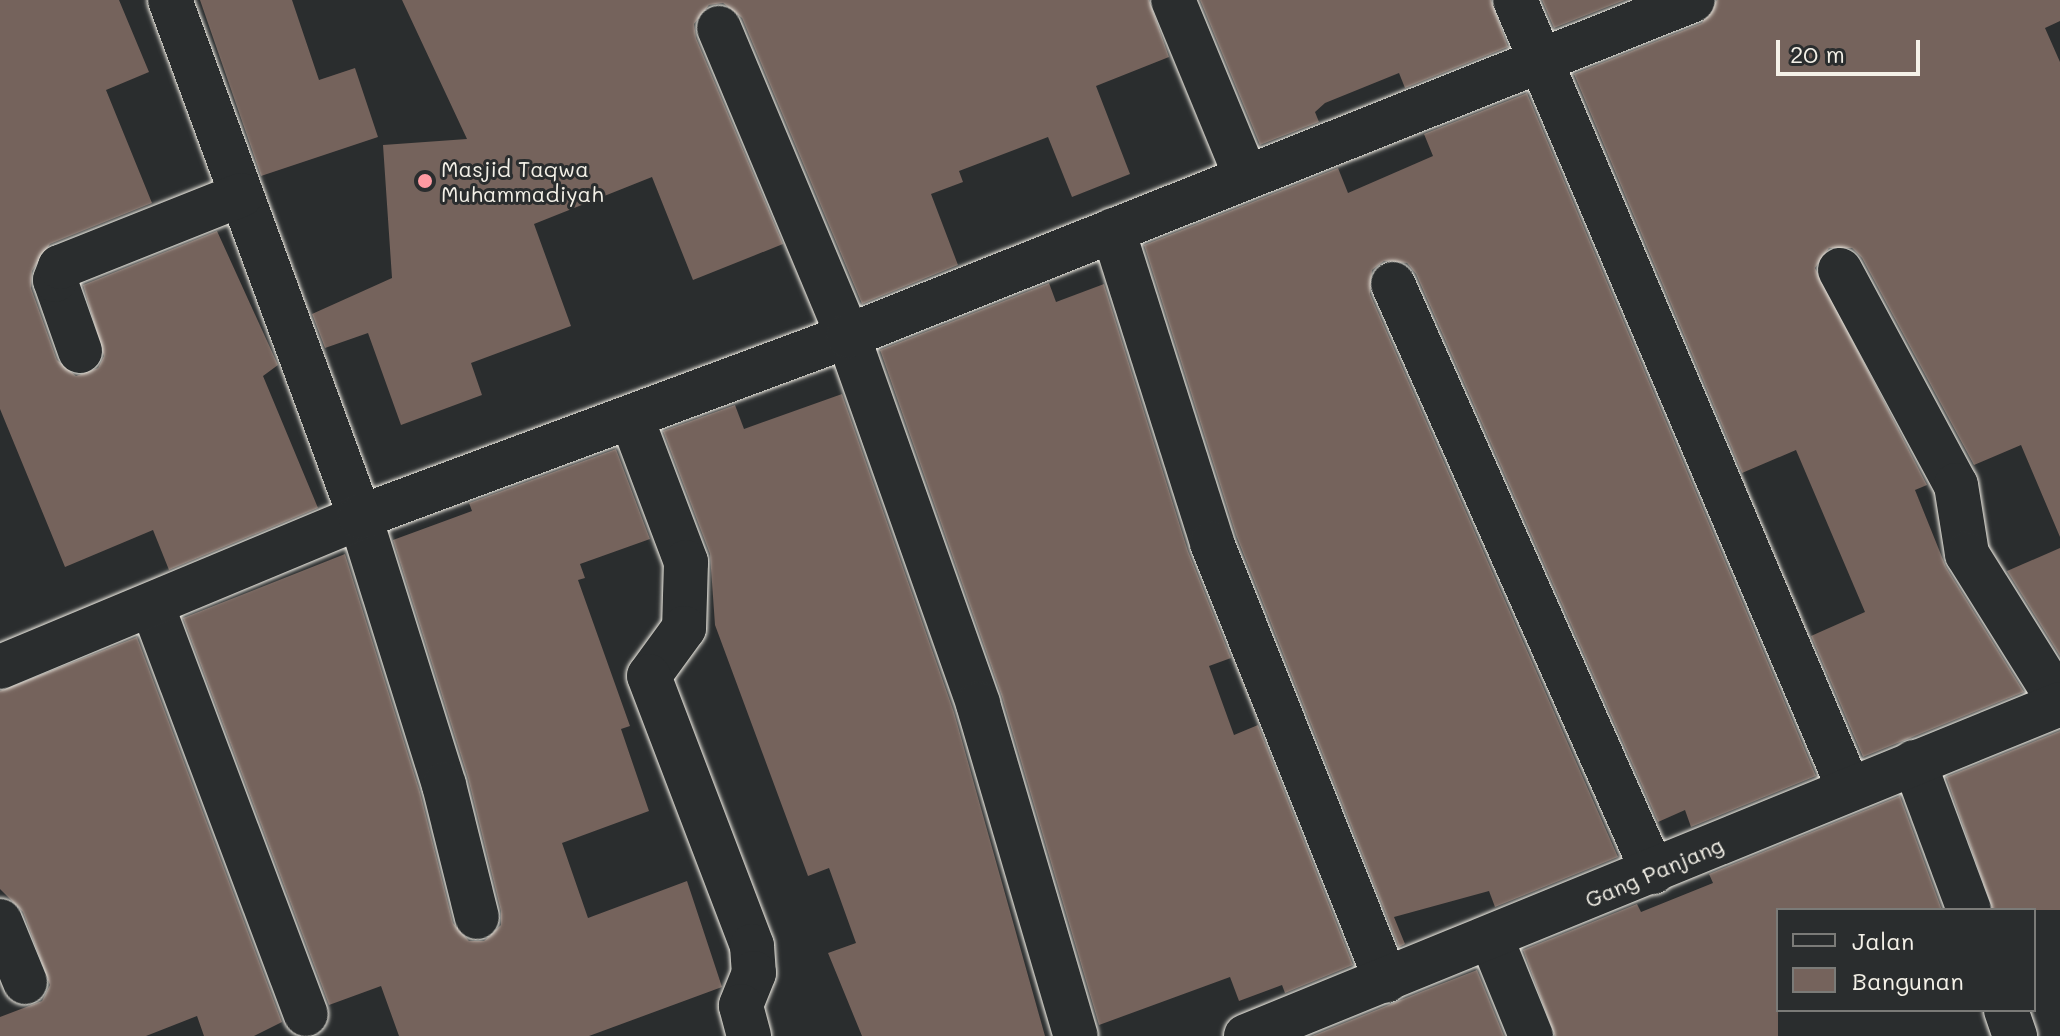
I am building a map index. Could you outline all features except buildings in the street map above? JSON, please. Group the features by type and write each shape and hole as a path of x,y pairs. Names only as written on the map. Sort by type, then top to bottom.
{"street":[{"path":"170,0 360,517 444,785 477,917"},
{"path":"1173,0 1245,175"},
{"path":"1515,0 1849,789"},
{"path":"0,667 360,517 632,419 848,336 1538,58 1693,0"},
{"path":"719,28 848,336 978,704 1076,1036"},
{"path":"80,351 55,280 60,267 241,195"},
{"path":"1113,230 1212,543 1386,981"},
{"path":"1840,270 1956,485 1967,554 2060,703"},
{"path":"1393,284 1653,872"},
{"path":"632,419 686,562 684,628 649,676 752,946 754,973 741,1006 749,1036"},
{"path":"152,605 306,1014"},
{"name":"Gang Panjang","path":"1246,1036 1492,940 2060,703"},
{"path":"1914,762 1968,908"},
{"path":"0,921 25,982"},
{"path":"1492,940 1531,1036"},
{"path":"2007,1012 2015,1036"}],"place":[{"name":"Masjid Taqwa Muhammadiyah","path":"425,181"}]}
